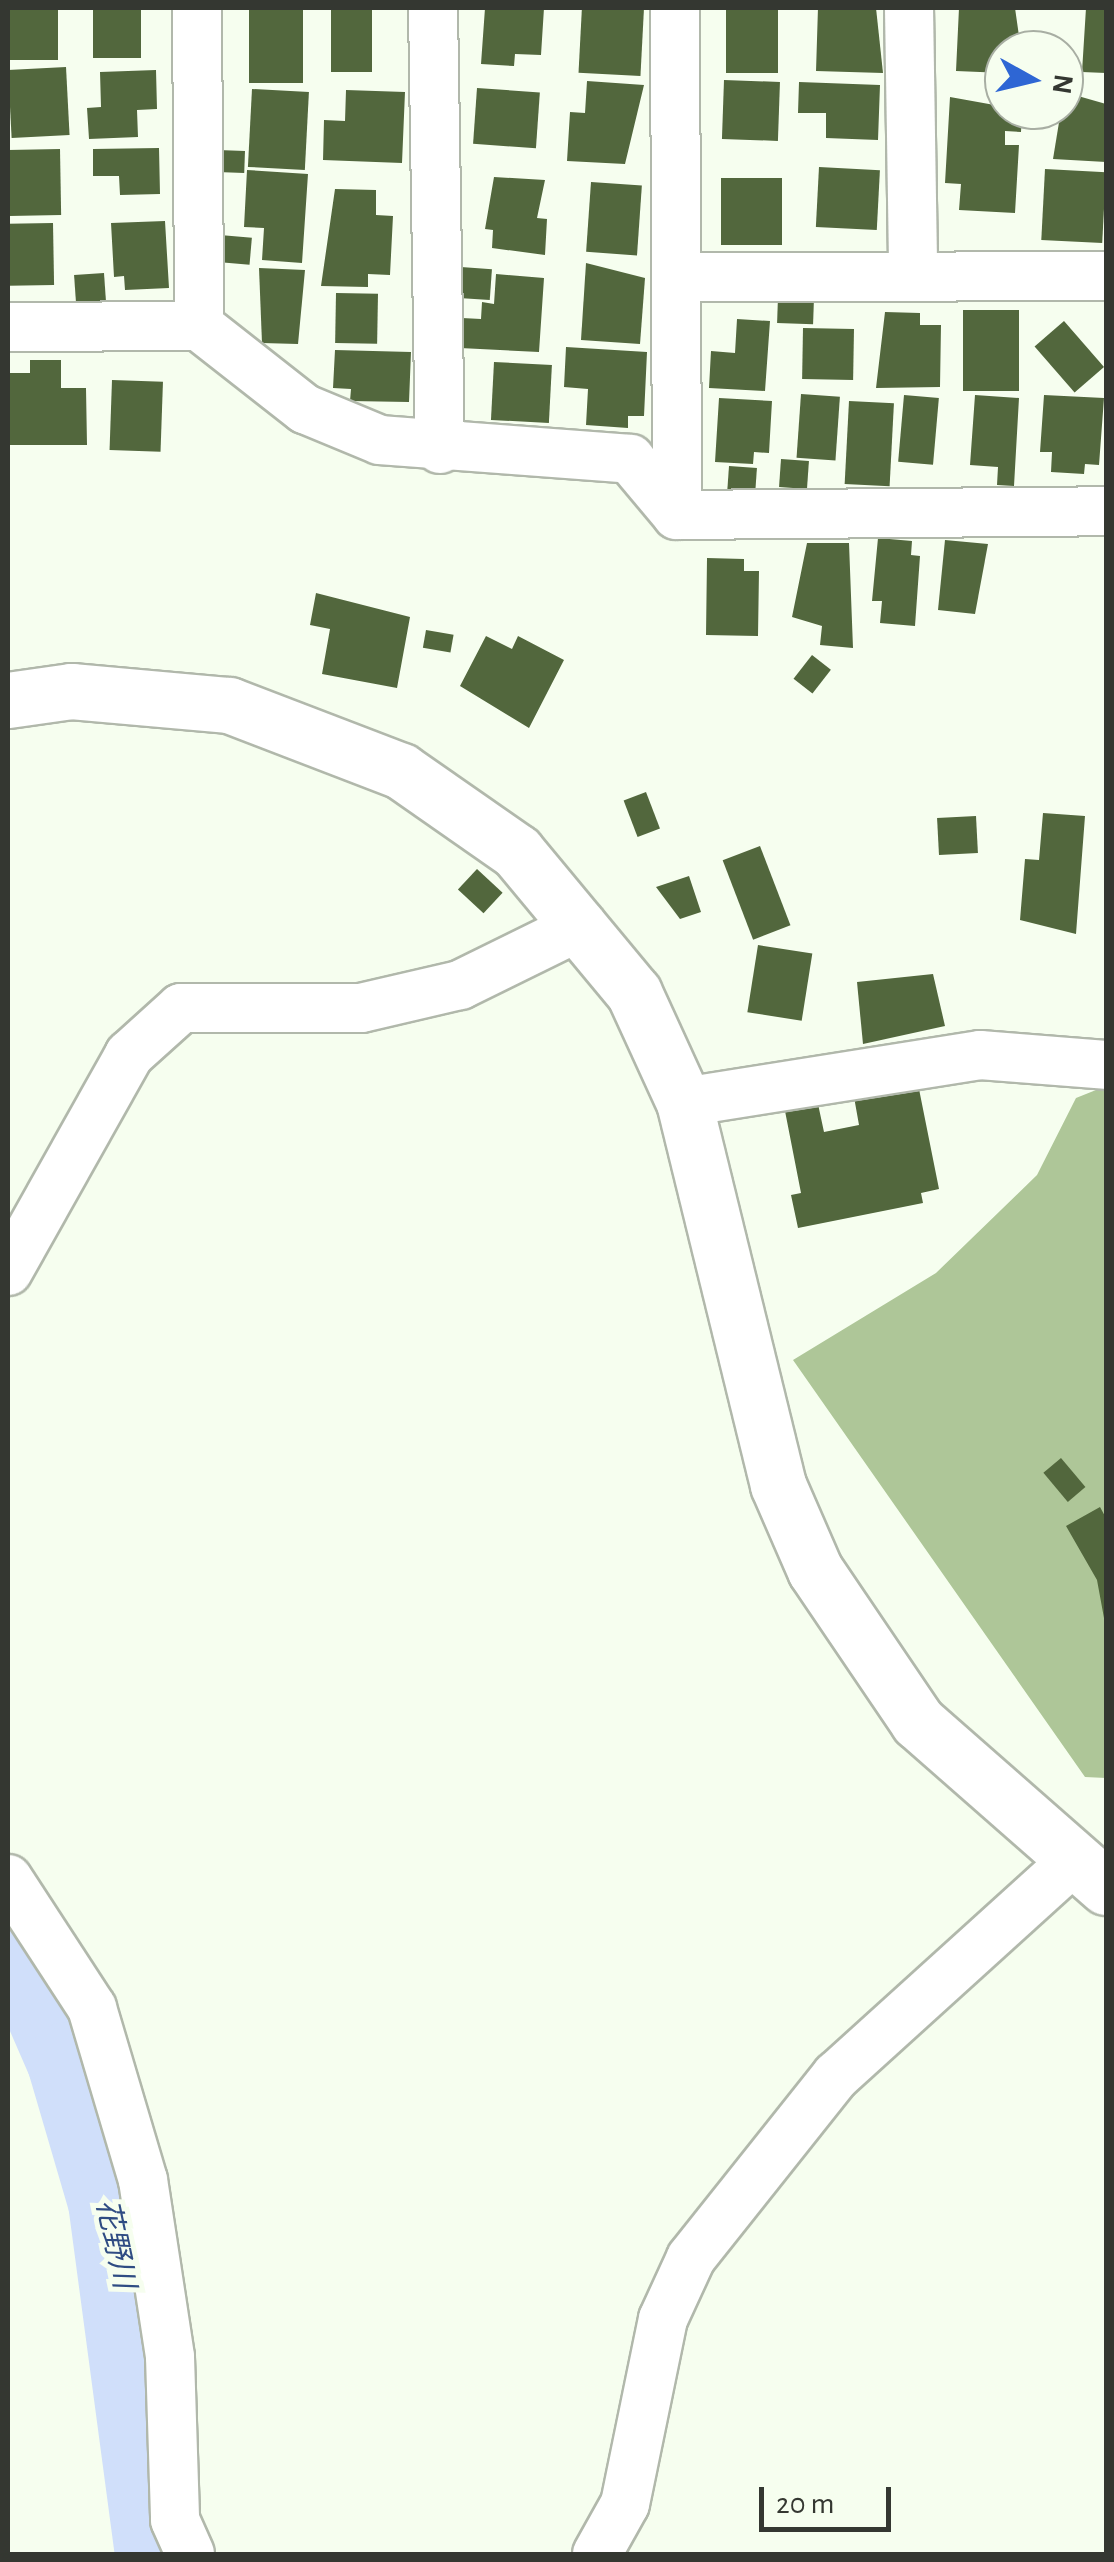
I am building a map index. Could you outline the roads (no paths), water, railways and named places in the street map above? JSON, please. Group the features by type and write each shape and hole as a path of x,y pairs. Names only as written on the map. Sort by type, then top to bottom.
{"street":[{"path":"197,8 199,326"},
{"path":"433,8 440,448"},
{"path":"675,8 677,515"},
{"path":"910,8 913,277"},
{"path":"676,277 1106,276"},
{"path":"8,328 199,326 305,409 380,440 440,448 630,459 677,515"},
{"path":"677,515 1106,511"},
{"path":"8,700 142,694 229,705 332,738 462,811 516,852 582,924 634,993 684,1102 778,1485 816,1570 918,1722 1090,1874 836,2076 691,2258 663,2319 625,2504 598,2554"},
{"path":"8,1271 129,1055 181,1008 362,1008 460,985 582,924"},
{"path":"684,1102 980,1054 1106,1065"},
{"path":"8,1879 92,2008 142,2180 170,2357 175,2520 190,2554"}],"waterway":[{"name":"花野川","path":"8,1952 34,1986 67,2062 108,2202 155,2554"}]}
